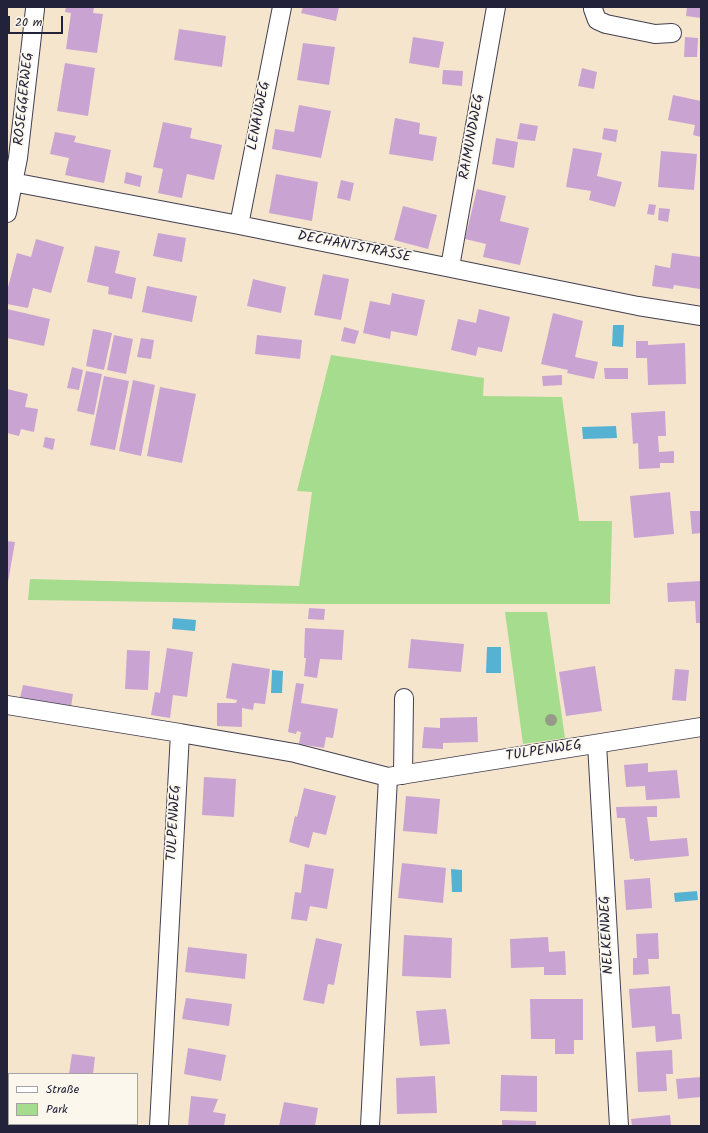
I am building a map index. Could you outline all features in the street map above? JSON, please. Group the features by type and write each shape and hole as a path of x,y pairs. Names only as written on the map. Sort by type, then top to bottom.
{"street":[{"name":"LENAUWEG","path":"239,224 282,7"},
{"name":"RAIMUNDWEG","path":"450,267 496,7"},
{"path":"594,7 597,20 606,24 654,34 672,33"},
{"name":"ROSEGGERWEG","path":"7,213 10,182 18,158 35,9"},
{"name":"DECHANTSTRASSE","path":"10,182 239,224 638,306 701,316"},
{"path":"370,1126 395,776 404,698"},
{"path":"7,705 180,734"},
{"name":"TULPENWEG","path":"159,1126 180,734 296,753 395,776 701,727"},
{"name":"NELKENWEG","path":"597,744 619,1126"}],"green space":[{"path":"331,355 484,378 483,396 562,397 579,521 612,521 610,604 311,604 28,600 30,579 299,586 312,492 297,491"},
{"path":"505,612 547,612 565,738 523,744"}],"water":[{"path":"613,325 624,325 623,347 612,346"},
{"path":"616,426 617,438 583,439 582,427"},
{"path":"173,618 196,620 195,631 172,629"},
{"path":"487,647 501,647 501,673 486,673"},
{"path":"272,670 283,671 282,693 271,693"},
{"path":"451,869 462,870 462,892 452,892"},
{"path":"697,891 698,900 675,902 674,893"}],"building":[{"path":"66,7 94,7 93,13 103,14 97,53 66,49 71,13 65,12"},
{"path":"303,7 339,7 336,21 301,13"},
{"path":"687,7 701,7 701,18 686,16"},
{"path":"179,29 226,36 222,67 174,60"},
{"path":"413,37 444,42 439,68 409,63"},
{"path":"685,37 698,38 697,57 684,57"},
{"path":"303,43 335,47 329,85 297,80"},
{"path":"65,63 95,68 88,116 57,111"},
{"path":"582,68 597,72 594,89 578,86"},
{"path":"443,70 463,71 462,86 442,84"},
{"path":"673,95 701,101 701,137 693,135 695,125 668,120"},
{"path":"299,105 331,111 321,158 272,149 275,129 294,132"},
{"path":"395,118 420,123 419,134 437,137 433,161 389,154"},
{"path":"163,122 192,128 190,138 222,145 214,180 187,174 182,198 158,193 163,169 153,167"},
{"path":"520,123 538,126 535,141 517,139"},
{"path":"604,128 618,130 616,142 602,139"},
{"path":"55,132 76,136 74,142 111,150 104,183 65,175 69,158 50,154"},
{"path":"496,138 518,142 514,168 492,164"},
{"path":"573,148 602,153 597,176 622,182 615,207 589,200 591,191 566,187"},
{"path":"661,151 697,154 694,190 658,187"},
{"path":"126,172 142,176 140,187 124,183"},
{"path":"276,174 318,182 312,221 269,213"},
{"path":"341,180 354,183 350,201 337,198"},
{"path":"477,189 506,196 500,221 529,228 520,265 483,257 486,244 465,239"},
{"path":"649,204 656,205 654,215 647,214"},
{"path":"403,206 437,215 428,249 394,240"},
{"path":"659,208 670,209 668,222 658,220"},
{"path":"158,233 186,238 182,262 153,256"},
{"path":"36,239 64,247 51,293 33,288 28,308 7,304 7,291 17,253 31,257"},
{"path":"95,246 120,251 115,273 136,278 132,299 108,294 109,287 87,282"},
{"path":"672,253 701,257 700,289 674,285 673,289 652,286 655,265 670,268"},
{"path":"323,274 349,279 341,320 314,315"},
{"path":"253,279 286,287 281,313 247,306"},
{"path":"147,286 197,296 192,322 142,312"},
{"path":"392,293 425,300 417,336 391,331 390,339 363,333 370,301 390,305"},
{"path":"7,309 50,319 44,346 7,338"},
{"path":"479,309 510,317 502,352 478,347 476,356 451,350 458,319 476,323"},
{"path":"553,313 583,321 575,357 598,362 594,379 567,373 568,370 541,364"},
{"path":"344,327 359,331 355,344 341,341"},
{"path":"93,329 112,333 104,370 86,366"},
{"path":"114,335 133,339 126,374 107,370"},
{"path":"257,335 302,340 300,359 255,354"},
{"path":"141,338 154,340 151,359 137,357"},
{"path":"636,341 648,341 648,345 685,343 686,384 648,385 647,358 636,358"},
{"path":"72,367 83,370 79,390 67,388"},
{"path":"604,368 628,368 628,379 605,379"},
{"path":"86,371 102,374 94,415 77,411"},
{"path":"562,375 562,385 543,386 542,376"},
{"path":"104,376 129,381 115,450 90,445"},
{"path":"133,380 155,385 141,456 119,451"},
{"path":"160,387 196,394 182,463 147,456"},
{"path":"7,389 28,394 25,407 38,409 34,432 21,429 19,436 7,433"},
{"path":"665,411 666,436 658,436 659,452 674,451 674,463 660,463 660,468 639,469 638,443 633,444 631,413"},
{"path":"45,437 55,439 53,450 43,447"},
{"path":"670,492 674,534 634,538 630,496"},
{"path":"690,511 701,511 701,533 692,534"},
{"path":"7,541 15,542 8,582 7,582"},
{"path":"701,581 701,623 696,623 695,601 668,602 667,583"},
{"path":"309,608 325,609 324,620 308,619"},
{"path":"305,628 344,630 342,660 320,659 317,678 304,676 306,658 304,658"},
{"path":"411,639 464,644 461,672 408,668"},
{"path":"167,648 193,652 187,697 173,695 170,718 151,715 155,692 160,693"},
{"path":"127,650 150,651 148,690 125,689"},
{"path":"232,663 270,669 265,704 254,703 253,710 242,708 242,727 217,726 217,703 236,703 237,700 226,698"},
{"path":"595,666 602,711 566,716 559,672"},
{"path":"675,669 689,670 686,701 672,700"},
{"path":"296,683 304,684 301,703 338,709 333,738 326,737 324,748 299,744 301,732 297,731 296,734 288,732"},
{"path":"23,685 73,694 71,707 20,698"},
{"path":"477,717 478,742 443,743 443,749 422,748 424,727 440,728 440,718"},
{"path":"648,763 648,772 677,770 680,798 646,800 645,786 626,787 624,765"},
{"path":"204,777 236,779 234,817 202,815"},
{"path":"304,788 336,796 326,835 313,832 309,848 289,842"},
{"path":"406,796 440,799 437,834 403,831"},
{"path":"657,806 657,817 647,817 650,841 687,838 689,856 634,861 634,859 630,859 625,818 617,818 616,807"},
{"path":"402,863 446,868 443,903 398,898"},
{"path":"305,864 334,869 327,909 310,906 307,921 291,919 295,892 301,893"},
{"path":"650,878 652,908 626,910 624,880"},
{"path":"658,933 659,959 648,959 649,974 633,975 633,958 637,958 636,934"},
{"path":"404,935 452,938 451,978 402,976"},
{"path":"548,937 549,952 565,951 566,975 544,975 544,967 511,968 510,939"},
{"path":"316,938 342,944 334,985 328,984 324,1004 303,1000"},
{"path":"188,947 247,954 245,979 185,972"},
{"path":"670,986 672,1014 680,1014 682,1039 656,1042 655,1026 632,1028 629,989"},
{"path":"186,998 232,1004 229,1026 182,1019"},
{"path":"530,999 583,999 583,1040 574,1040 574,1054 555,1054 555,1039 531,1039"},
{"path":"446,1009 450,1044 420,1046 416,1011"},
{"path":"188,1048 226,1055 221,1081 184,1074"},
{"path":"672,1050 673,1074 666,1074 667,1091 638,1092 636,1052"},
{"path":"72,1054 95,1057 93,1073 69,1073"},
{"path":"501,1075 537,1076 537,1112 500,1111"},
{"path":"435,1076 437,1113 397,1114 396,1078"},
{"path":"701,1077 701,1097 678,1099 676,1079"},
{"path":"191,1096 218,1099 213,1112 226,1114 224,1126 188,1126"},
{"path":"284,1102 318,1108 315,1126 279,1126"},
{"path":"670,1115 671,1126 632,1126 631,1119"},
{"path":"502,1120 536,1121 536,1126 502,1126"}]}
